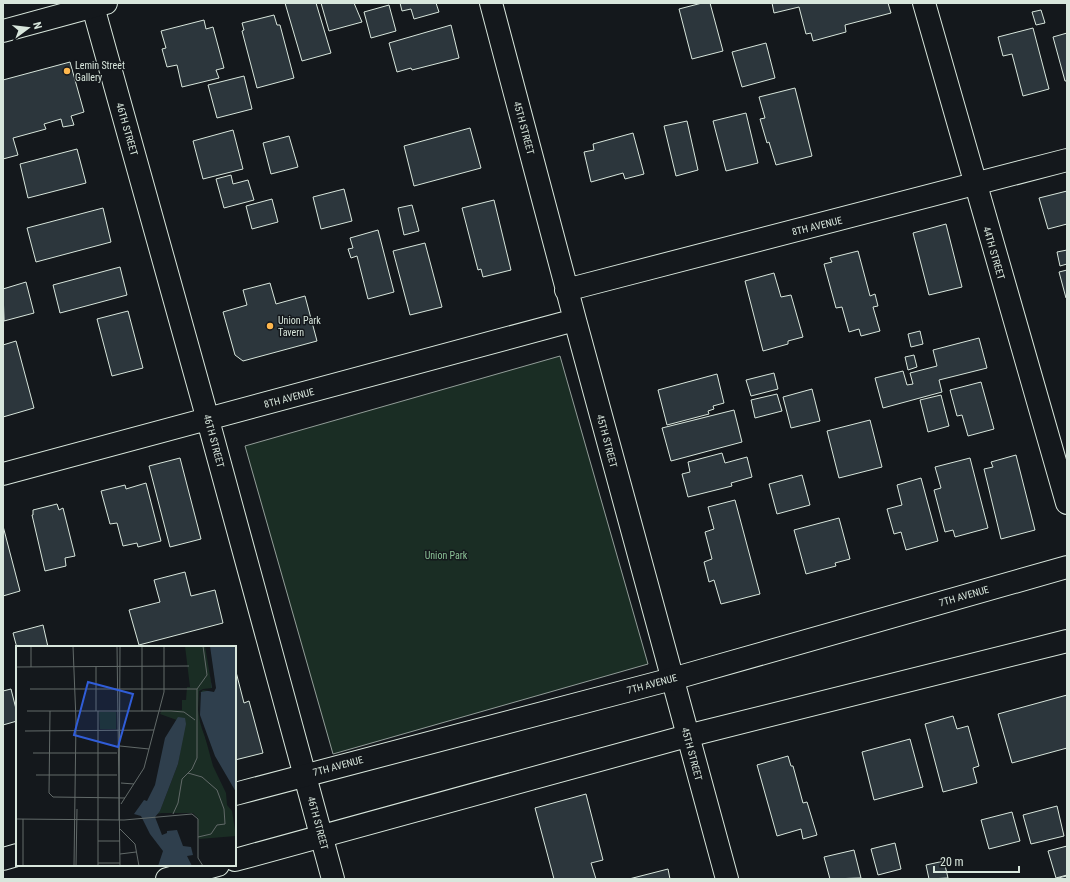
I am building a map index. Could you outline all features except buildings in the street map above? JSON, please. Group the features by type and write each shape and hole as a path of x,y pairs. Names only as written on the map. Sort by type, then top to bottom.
{"street":[{"name":"45TH STREET","path":"491,3 566,290 727,879"},
{"name":"44TH STREET","path":"924,3 974,185 1067,503"},
{"path":"3,31 97,4"},
{"name":"46TH STREET","path":"97,4 333,879"},
{"name":"8TH AVENUE","path":"566,290 1067,160"},
{"name":"8TH AVENUE","path":"3,474 575,320"},
{"name":"7TH AVENUE","path":"236,794 672,679 1067,567"},
{"path":"236,860 687,736 1067,642"},
{"path":"3,859 16,855"},
{"path":"167,879 214,866"}],"green space":[{"name":"Union Park","path":"560,356 648,664 333,754 245,446"}],"place":[{"name":"Lemin Street Gallery","path":"67,71"},
{"name":"Union Park Tavern","path":"270,326"}]}
